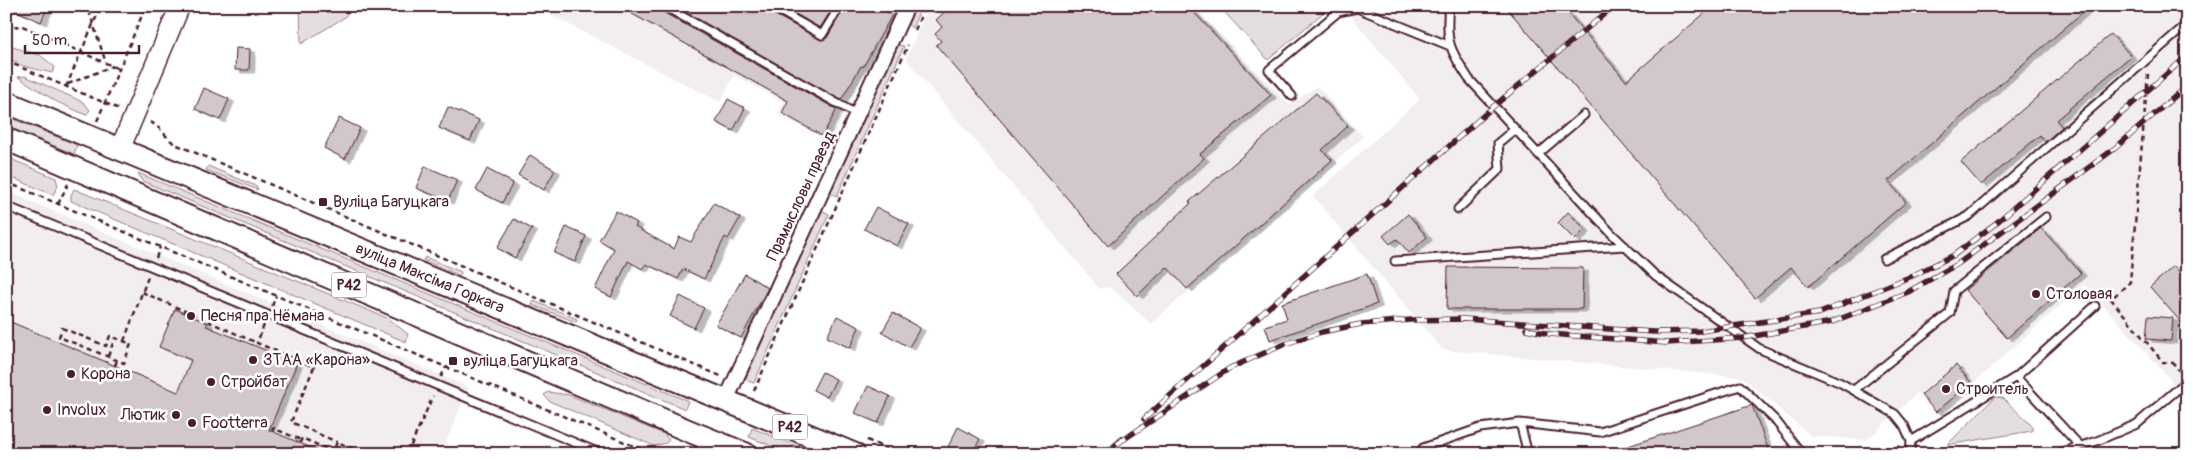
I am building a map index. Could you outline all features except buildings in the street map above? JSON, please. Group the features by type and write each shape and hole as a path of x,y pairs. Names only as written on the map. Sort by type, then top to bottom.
{"main road":[{"path":"106,181 180,6"},
{"name":"вуліца Максіма Горкага","path":"6,102 854,454"},
{"name":"Р42","path":"6,139 106,181 705,446 746,454"}],"street":[{"name":"Прамысловы праезд","path":"726,400 858,115 903,9"}],"lane":[{"path":"664,6 858,115"},
{"path":"771,6 822,35 840,6"},
{"path":"1449,6 1447,26 1450,46 1452,53 1469,79 1625,246 1656,276 1760,349 1854,390 1895,414 1904,425 1912,441 1910,454"},
{"path":"1292,96 1269,70 1338,12 1356,8 1450,46"},
{"path":"1884,259 1969,216 2187,24"},
{"path":"1538,154 1584,116"},
{"path":"1458,209 1500,169 1498,142 1515,129"},
{"path":"6,206 602,454"},
{"path":"1854,390 1950,313 1954,291 2046,217"},
{"path":"1395,261 1625,246"},
{"path":"1912,441 2016,377 2095,306"},
{"path":"2016,377 2079,445"},
{"path":"2055,454 2079,445 2097,441 2137,424 2187,380"},
{"path":"1425,454 1424,448 1480,428 1520,423 1600,432 1740,386 1775,420 1802,454"},
{"path":"1520,423 1528,454"}],"path":[{"path":"66,86 101,6"},
{"path":"97,121 146,6"},
{"path":"914,30 925,6"},
{"path":"89,11 106,63"},
{"path":"6,31 20,25 120,69"},
{"path":"754,391 908,45"},
{"path":"2149,57 2130,282 2111,299 2163,362 2173,363 2187,380"},
{"path":"6,61 119,109"},
{"path":"66,86 112,66"},
{"path":"156,125 163,136 175,144 713,373"},
{"path":"58,204 70,178"},
{"path":"6,182 653,454"},
{"path":"124,341 142,292 314,367 291,422 366,454"},
{"path":"257,343 276,296"},
{"path":"62,328 106,346 110,336 124,341 132,344 124,363 59,337 62,328"},
{"path":"108,356 115,338"},
{"path":"115,366 117,360"},
{"path":"408,454 446,367"},
{"path":"272,431 273,428 300,441 302,438 333,452 337,442"},
{"path":"1880,454 1912,441"},
{"path":"679,454 681,450"}],"shaded area":[{"path":"300,6 351,6 345,17 301,44"},
{"path":"533,6 897,6 830,142 778,114 784,102 734,75 720,102"},
{"path":"912,6 922,6 912,28 905,22"},
{"path":"929,6 1193,6 1289,105 1317,86 1363,137 1151,324 1110,287 1100,289 906,59"},
{"path":"1219,6 1331,6 1268,60"},
{"path":"1346,6 2187,6 2187,398 2084,284 1937,416 1917,393 1867,440 1811,436 1742,377 1443,350 1313,196 1420,99 1344,8"},
{"path":"898,45 904,46 837,196 829,193 893,49"},
{"path":"9,46 40,55 55,67 52,73 23,66 6,57 6,49"},
{"path":"25,76 83,102 90,110 86,115 57,102 18,77"},
{"path":"6,116 77,145 74,154 6,126"},
{"path":"6,157 56,178 58,186 53,195 6,175"},
{"path":"208,166 256,186 258,190 206,170"},
{"path":"138,173 688,401 685,409 142,181"},
{"path":"74,189 387,318 408,334 406,342 71,201"},
{"path":"6,191 469,387 441,454 6,454"},
{"path":"821,210 829,214 754,383 745,380"},
{"path":"425,257 461,272 460,276 423,260"},
{"path":"534,301 577,319 576,322 532,305"},
{"path":"548,392 569,395 664,434 669,440 666,443 654,446 549,401 544,395"},
{"path":"1995,397 2003,398 2032,426 2032,431 1947,445"},
{"path":"752,428 818,454 792,454 749,437"}],"railway":[{"path":"1144,419 1494,106 1614,6"},
{"path":"1117,444 1230,368 1285,344 1322,332 1361,324 1411,320 1464,319 1654,332 1701,331 1820,313 1912,276 1954,255 1996,223 2187,56"},
{"path":"1526,329 1550,334 1667,343 1743,338 1832,322 1908,292 1959,263 2114,149 2187,86"},
{"path":"1105,454 1122,439"}],"place":[{"name":"Вуліца Багуцкага","path":"323,202"},
{"name":"Столовая","path":"2036,294"},
{"name":"Песня пра Нёмана","path":"191,316"},
{"name":"ЗТАА «Карона»","path":"253,360"},
{"name":"вуліца Багуцкага","path":"453,361"},
{"name":"Корона","path":"71,374"},
{"name":"Стройбат","path":"211,382"},
{"name":"Строитель","path":"1946,389"},
{"name":"Involux","path":"47,410"},
{"name":"Лютик","path":"176,415"},
{"name":"Footterra","path":"192,423"}]}
